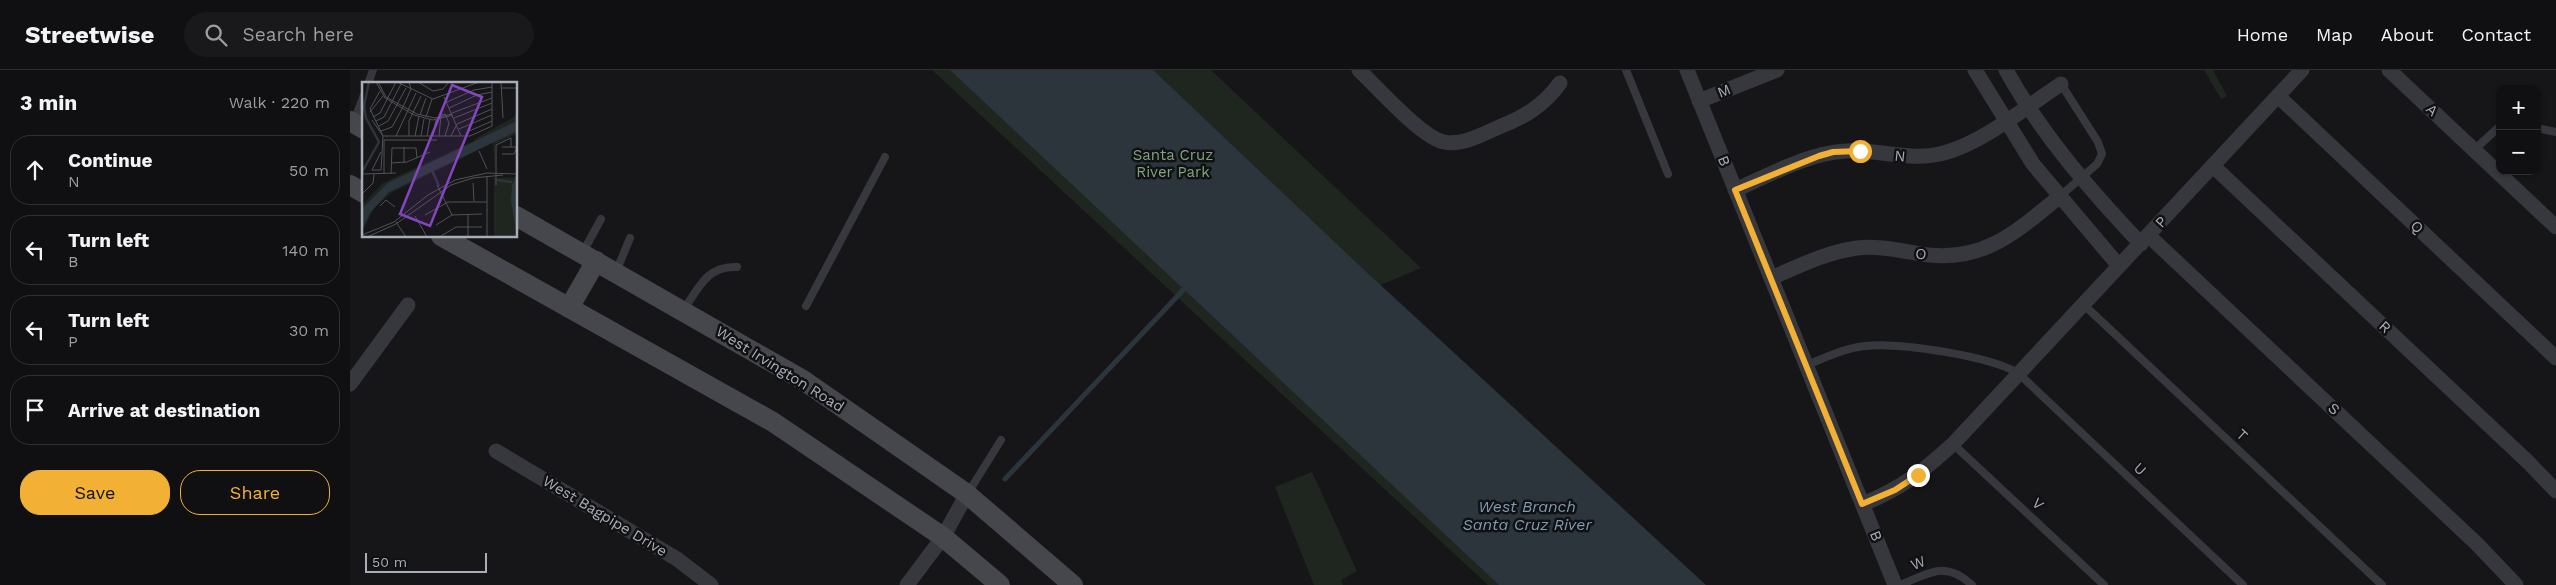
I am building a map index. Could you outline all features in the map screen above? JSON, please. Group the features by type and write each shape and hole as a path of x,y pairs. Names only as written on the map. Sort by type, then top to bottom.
{"main road":[{"path":"350,184 362,192"},
{"name":"West Irvington Road","path":"518,217 802,380 967,494 1073,585"},
{"path":"445,238 773,422 943,537 1000,585"},
{"path":"569,308 589,257"}],"street":[{"path":"1359,70 1444,148 1472,139 1519,119 1543,103 1560,83"},
{"name":"B","path":"1687,70 1896,585"},
{"name":"M","path":"1700,101 1777,70"},
{"path":"1975,70 2004,121 2059,197 2119,266"},
{"name":"S","path":"2006,70 2028,105 2082,178 2145,240 2478,544 2516,585"},
{"name":"P","path":"1862,504 1895,490 1912,479 1953,444 2302,70"},
{"name":"A","path":"2389,70 2556,227"},
{"name":"N","path":"1735,190 1807,160 1833,152 1860,151 1916,157 1944,153 1973,140 2062,84"},
{"name":"Q","path":"2278,96 2556,358"},
{"name":"R","path":"2213,166 2527,460 2556,491"},
{"name":"O","path":"1771,278 1828,255 1859,248 1944,256 1975,252 2004,240 2059,197"},
{"path":"350,384 408,305"},
{"name":"West Bagpipe Drive","path":"496,451 677,559 710,585"},
{"path":"907,585 943,537 967,494"}],"lane":[{"path":"369,82 373,70"},
{"path":"1626,70 1668,174"},
{"path":"2059,197 2101,159 2101,148 2062,84"},
{"path":"356,125 362,102"},
{"path":"2541,129 2556,132"},
{"path":"2474,150 2496,130"},
{"path":"806,306 885,157"},
{"path":"589,257 601,219"},
{"path":"616,272 630,238"},
{"path":"683,311 710,272 728,266 737,266"},
{"name":"T","path":"2083,304 2382,585"},
{"path":"1807,365 1852,348 1876,345 1979,358 2000,364 2018,373"},
{"name":"U","path":"2018,373 2243,585"},
{"path":"967,494 1001,440"},
{"name":"V","path":"1953,444 2104,585"},
{"name":"W","path":"1900,585 1941,569 1958,573 1972,585"}],"green space":[{"name":"West Branch Santa Cruz River","path":"932,70 1211,70 1421,268 1378,286 1704,585 1488,585"},
{"path":"2204,70 2213,70 2227,96 2221,99"},
{"path":"1312,472 1357,571 1341,580 1343,585 1314,585 1275,487"}],"water":[{"name":"West Branch Santa Cruz River","path":"950,70 1153,70 1361,267 1706,585 1499,585"}],"waterway":[{"path":"1005,479 1188,285"}],"route":[{"path":"1860,151 1833,152 1819,156 1735,190 1862,504 1895,490 1918,475"}],"park label":[{"name":"Santa Cruz River Park","path":"1173,164"}]}
